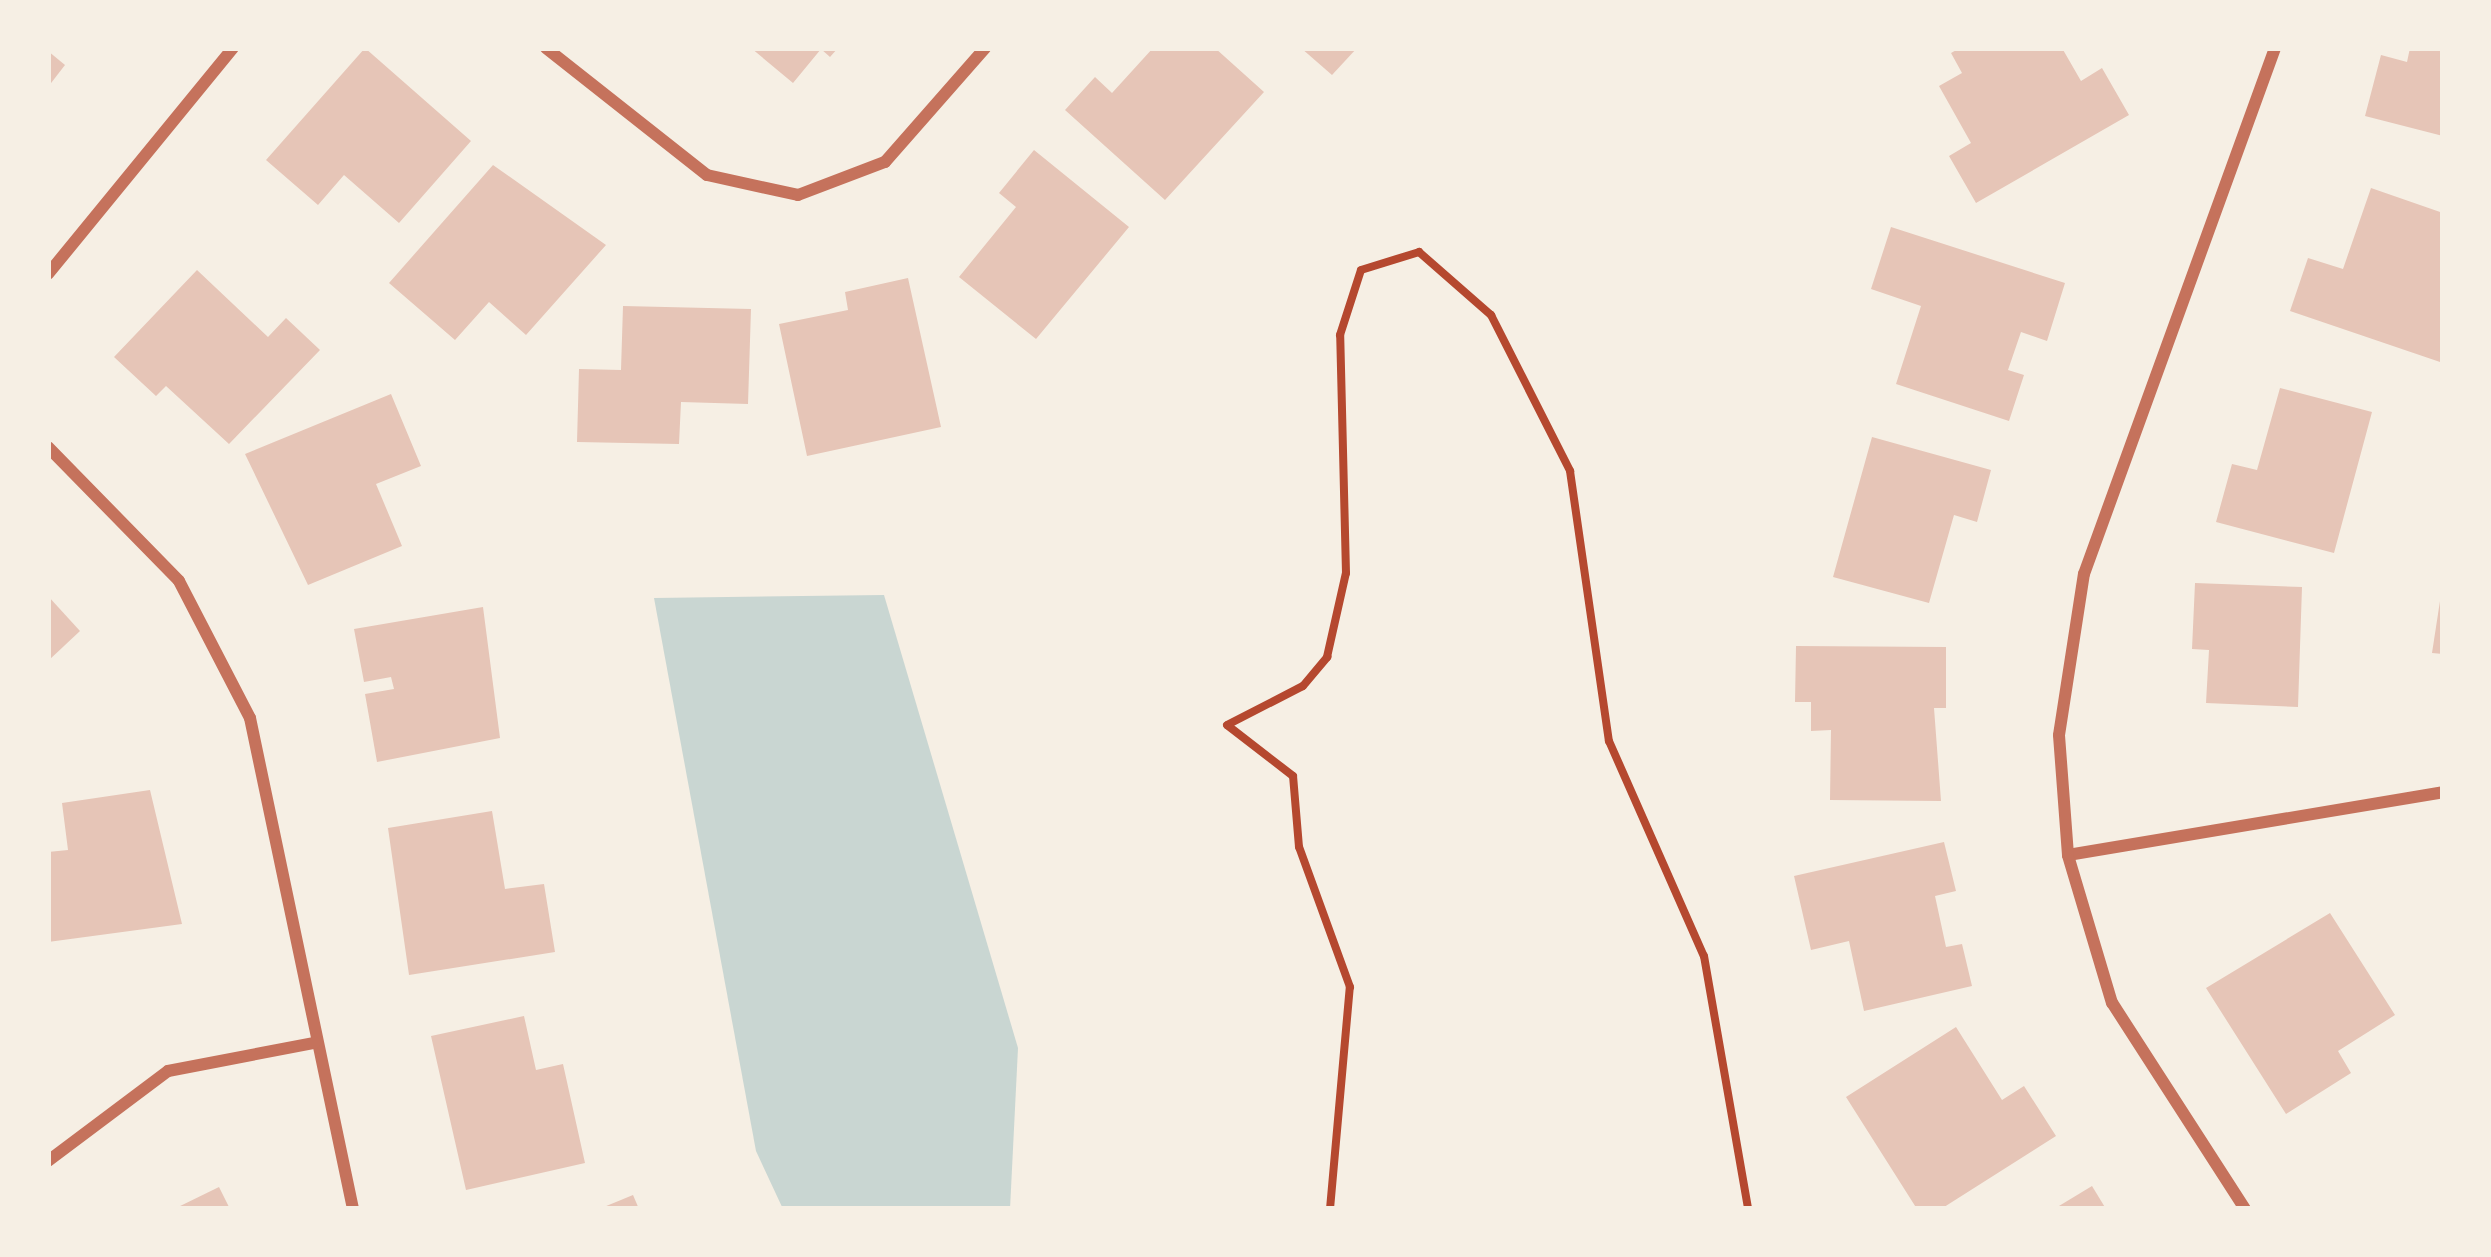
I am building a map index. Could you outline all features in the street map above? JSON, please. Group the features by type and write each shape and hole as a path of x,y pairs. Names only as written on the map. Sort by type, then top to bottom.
{"street":[{"path":"48,274 233,48"},
{"path":"546,48 706,175 798,195 886,162 985,48"},
{"path":"2245,1209 2111,1003 2068,855 2059,735 2084,574 2275,48"},
{"path":"48,447 130,520 219,647 271,792 314,1043 353,1209"},
{"path":"2068,855 2443,792"},
{"path":"48,1161 168,1071 314,1043"}],"path":[{"path":"1330,1209 1350,987 1298,847 1293,776 1227,724 1303,686 1327,657 1346,573 1340,335 1361,270 1419,252 1491,315 1570,471 1609,741 1704,956 1748,1209"}],"shaded area":[{"path":"884,595 1018,1048 1010,1209 783,1209 756,1151 654,598"}],"building":[{"path":"365,48 471,141 399,223 344,175 318,205 266,160"},
{"path":"751,48 838,48 830,57 821,49 793,83"},
{"path":"1153,48 1215,48 1264,92 1165,200 1065,110 1095,77 1112,93"},
{"path":"1301,48 1357,48 1332,75"},
{"path":"1960,48 2062,48 2081,81 2102,68 2129,115 1976,203 1949,156 1971,143 1939,86 1962,73 1951,53"},
{"path":"2410,48 2443,48 2443,136 2365,116 2381,55 2407,62"},
{"path":"48,51 65,65 48,87"},
{"path":"1034,150 1129,227 1036,339 959,277 1016,207 999,193"},
{"path":"493,165 606,245 526,335 489,302 455,340 389,283"},
{"path":"2371,188 2443,213 2443,363 2290,311 2308,258 2343,269"},
{"path":"1891,227 2065,283 2047,341 2021,332 2008,370 2024,375 2009,421 1896,384 1921,306 1871,289"},
{"path":"197,270 268,337 286,318 320,350 229,444 166,386 156,396 114,357"},
{"path":"908,278 941,427 807,456 779,324 848,310 845,292"},
{"path":"623,306 751,309 748,404 681,402 679,444 577,442 579,369 621,370"},
{"path":"2280,388 2372,412 2334,553 2216,522 2232,464 2257,470"},
{"path":"391,394 421,466 376,484 402,546 308,585 245,454"},
{"path":"1872,437 1991,470 1977,522 1954,515 1929,603 1833,577"},
{"path":"2195,583 2302,587 2298,707 2206,703 2209,650 2192,649"},
{"path":"48,596 80,631 48,661"},
{"path":"2443,601 2443,654 2432,653"},
{"path":"483,607 500,738 377,762 365,694 394,689 391,677 364,682 354,629"},
{"path":"1796,646 1946,647 1946,708 1934,708 1941,801 1830,800 1831,730 1811,731 1811,702 1795,702"},
{"path":"150,790 182,924 48,942 48,852 68,850 62,803"},
{"path":"492,811 505,889 544,884 555,952 409,975 388,828"},
{"path":"1944,842 1956,891 1935,896 1946,947 1962,944 1972,986 1864,1011 1849,941 1811,950 1794,876"},
{"path":"2330,913 2395,1015 2338,1051 2351,1073 2286,1114 2206,988"},
{"path":"524,1016 536,1070 563,1064 585,1163 466,1190 431,1036"},
{"path":"1956,1027 2002,1100 2024,1086 2056,1136 1941,1209 1917,1209 1846,1097"},
{"path":"2092,1186 2106,1209 2054,1209"},
{"path":"219,1187 230,1209 174,1209"},
{"path":"633,1195 639,1209 599,1209"}]}
